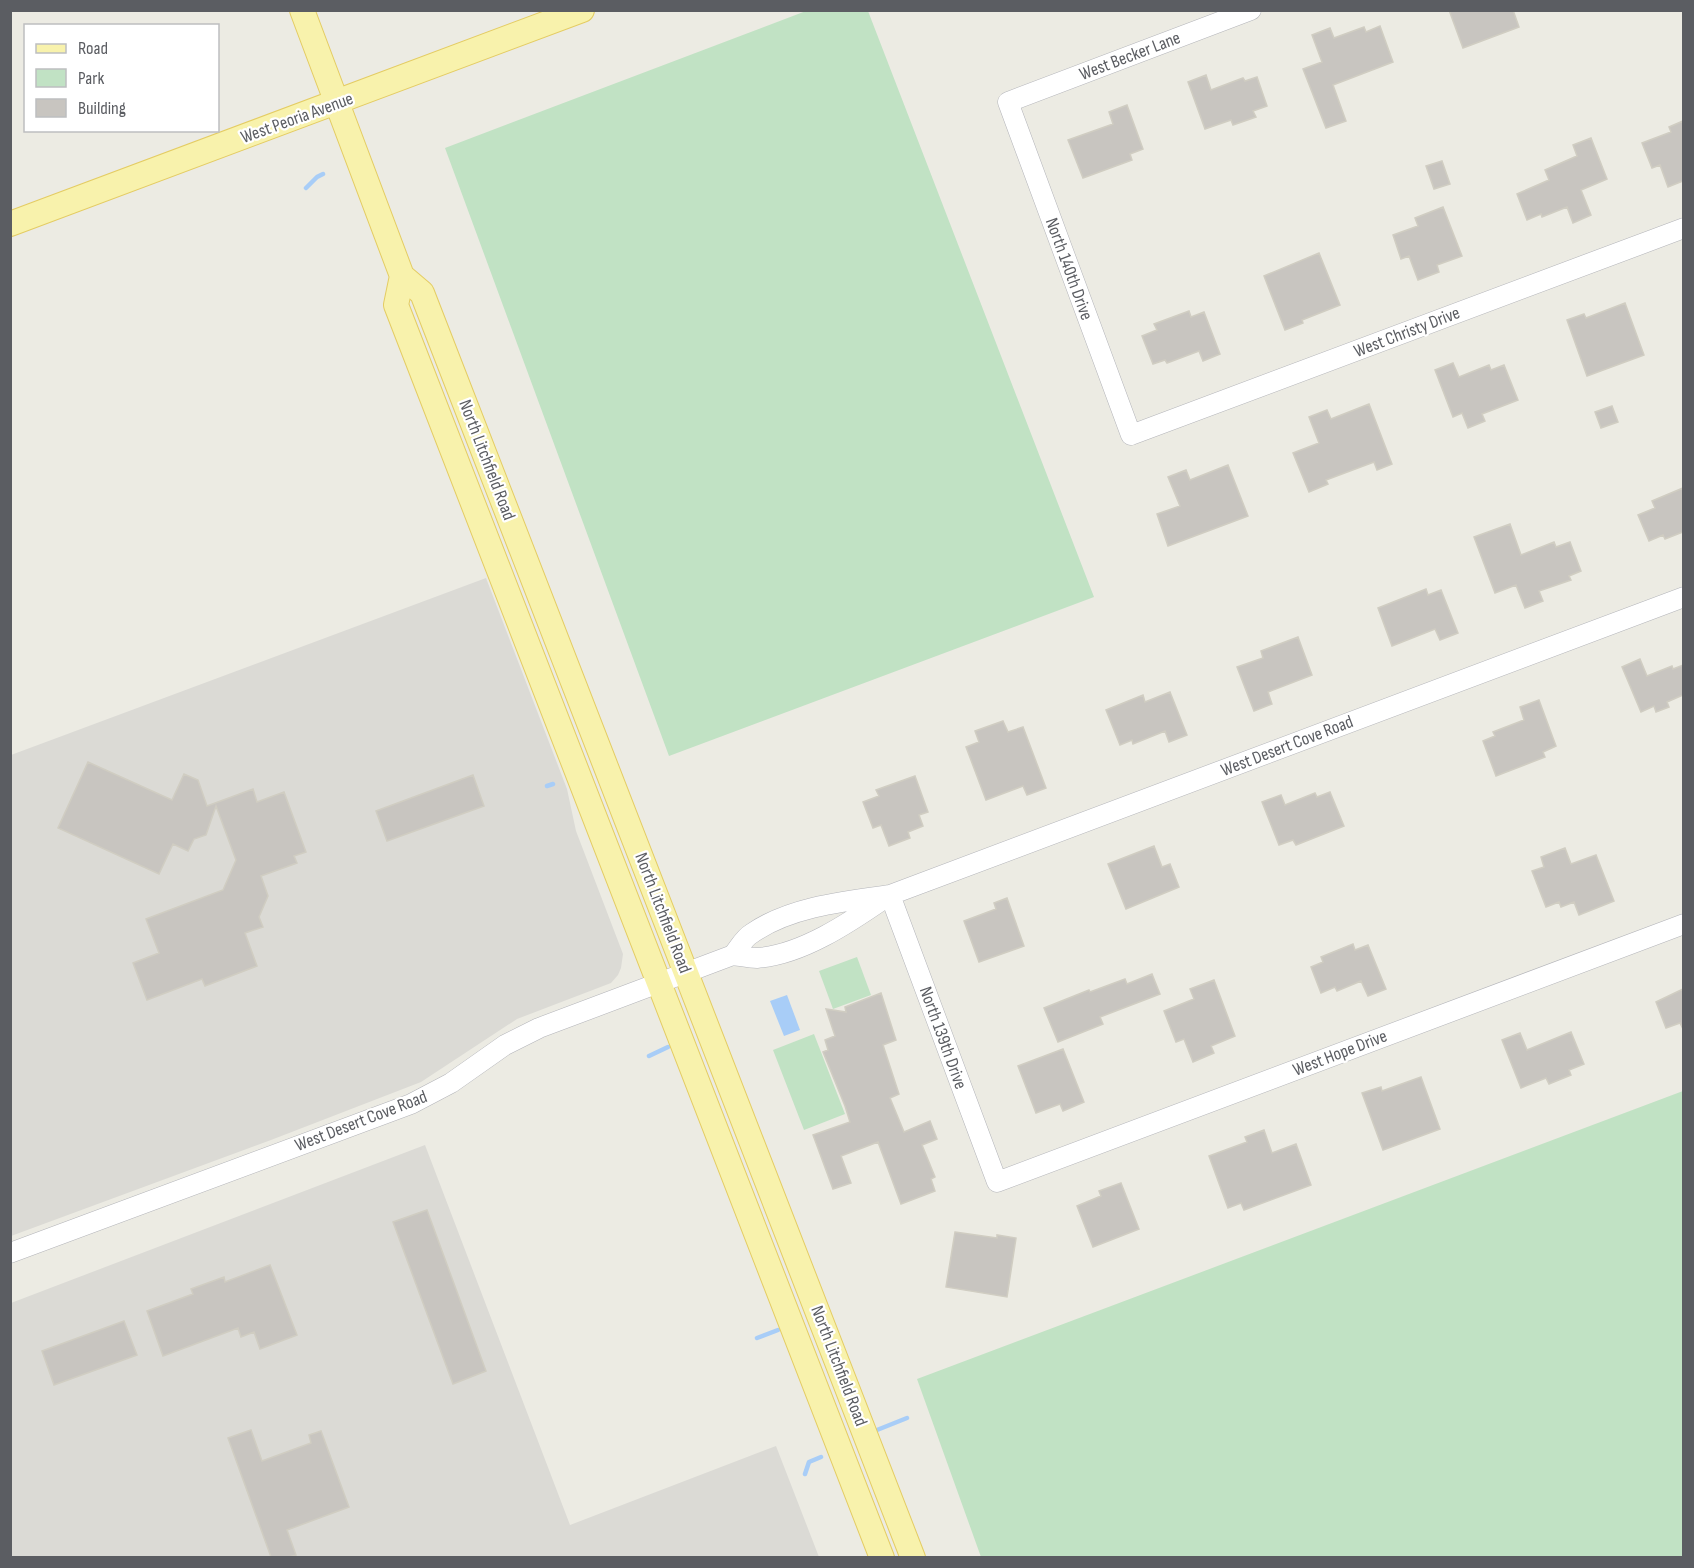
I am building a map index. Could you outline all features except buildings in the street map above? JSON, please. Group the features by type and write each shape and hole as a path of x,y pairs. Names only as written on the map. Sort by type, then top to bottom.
{"main road":[{"name":"North Litchfield Road","path":"302,10 402,276 422,293 913,1557"},
{"name":"West Peoria Avenue","path":"10,225 582,10"},
{"name":"North Litchfield Road","path":"402,276 396,305 882,1557"},
{"path":"538,672 549,673 558,679 580,733 598,744"},
{"path":"848,1469 858,1474 872,1487 900,1557"}],"street":[{"name":"West Becker Lane","path":"1008,102 1251,10"},
{"name":"North 140th Drive","path":"1008,102 1131,435"},
{"name":"West Christy Drive","path":"1131,435 1683,228"},
{"name":"West Desert Cove Road","path":"734,955 750,934 785,918 843,901 890,895 1683,597"},
{"name":"West Desert Cove Road","path":"10,1253 411,1104 451,1083 490,1054 528,1033 659,982 734,955 755,958 779,954 825,936 849,923 890,895"},
{"name":"North 139th Drive","path":"890,895 997,1182"},
{"name":"West Hope Drive","path":"997,1182 1683,924"}],"shaded area":[{"path":"486,578 567,789 576,831 623,954 618,975 611,983 517,1019 421,1082 11,1236 11,755"},
{"path":"425,1145 570,1525 776,1446 819,1557 11,1558 11,1303"}],"green space":[{"path":"806,11 868,11 1094,597 669,756 445,148"},
{"path":"857,957 871,995 833,1009 819,971"},
{"path":"814,1034 845,1114 804,1130 773,1050"},
{"path":"1683,1091 1683,1557 981,1557 917,1379"}],"water":[{"path":"787,995 800,1030 784,1036 770,1001"}],"waterway":[{"path":"306,188 323,174"},
{"path":"547,786 553,784"},
{"path":"649,1056 668,1047"},
{"path":"757,1338 778,1330"},
{"path":"877,1430 907,1418"},
{"path":"805,1474 809,1462 821,1457"}]}
